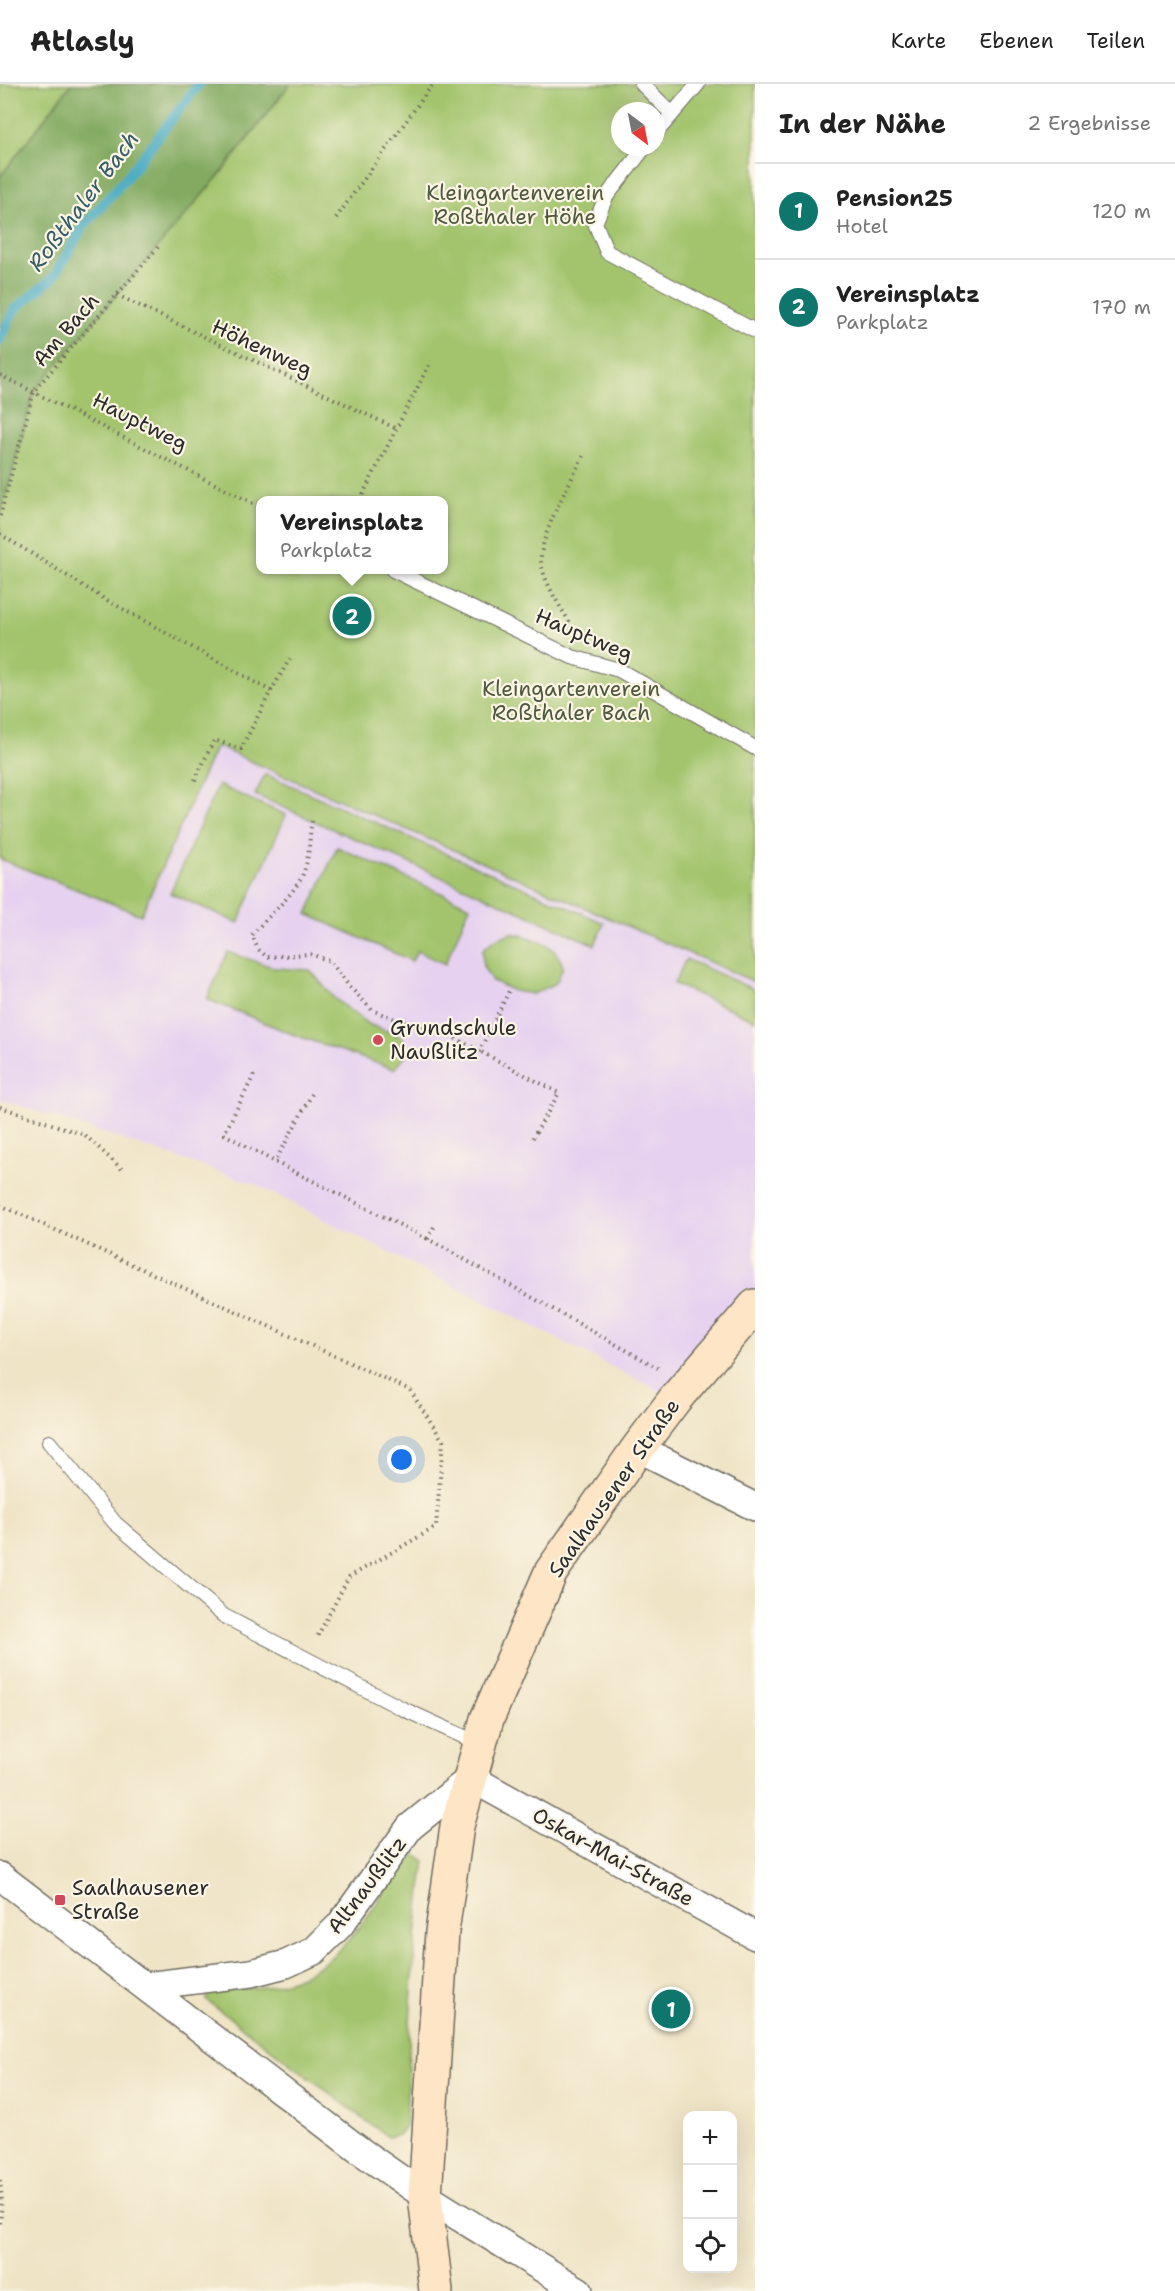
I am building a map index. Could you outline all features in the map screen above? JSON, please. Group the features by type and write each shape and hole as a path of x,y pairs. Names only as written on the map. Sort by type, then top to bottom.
{"street":[{"name":"Saalhausener Straße","path":"436,2291 425,2196 442,1932 457,1826 487,1719 551,1572 638,1448 688,1384 755,1306"},
{"path":"638,1448 755,1507"},
{"name":"Oskar-Mai-Straße","path":"471,1778 755,1936"},
{"name":"Altnaußlitz","path":"146,1986 251,1973 286,1964 314,1951 340,1925 410,1827 471,1778"},
{"path":"0,1876 359,2150 425,2196 579,2291"}],"lane":[{"path":"642,84 672,113"},
{"path":"665,122 698,84"},
{"path":"638,156 606,197 595,223 607,252 755,331"},
{"name":"Hauptweg","path":"401,574 572,657 620,670 755,748"},
{"path":"49,1442 115,1523 224,1616 401,1708 480,1744"}],"path":[{"path":"336,218 433,84"},
{"name":"Am Bach","path":"0,516 34,392 159,246"},
{"name":"Höhenweg","path":"117,295 395,428"},
{"path":"362,496 431,361"},
{"name":"Hauptweg","path":"2,376 256,504"},
{"path":"578,635 550,590 541,558 550,524 585,453"},
{"path":"0,534 103,598 271,691"},
{"path":"194,782 214,740 241,749 292,655"},
{"path":"312,821 305,869 289,897 266,917 252,935 258,949 267,957 310,954 330,961 348,986 372,1010 451,1036 559,1093 531,1141"},
{"path":"479,1052 510,990"},
{"path":"254,1075 224,1134 428,1239 688,1384"},
{"path":"275,1162 312,1094"},
{"path":"0,1107 85,1135 124,1172"},
{"path":"0,1205 410,1390 443,1441 436,1527 349,1577 306,1658"},
{"path":"428,1239 434,1227"},
{"path":"0,2180 2,2201 0,2224"}],"shaded area":[{"name":"Grundschule Naußlitz","path":"216,746 755,982 755,1306 675,1399 253,1183 0,1099 0,859 141,915"}],"green space":[{"path":"0,84 71,84 0,177"},
{"path":"71,84 290,84 222,172 34,391 0,516 0,177"},
{"name":"Kleingartenverein Roßthaler Bach","path":"290,84 755,84 755,982 216,746 141,915 0,859 0,516 34,391 222,172"},
{"path":"265,774 604,923 595,945 255,795"},
{"path":"218,785 286,815 238,923 170,893"},
{"path":"337,847 470,906 445,964 417,951 412,961 307,914"},
{"path":"511,933 543,942 555,952 563,967 556,983 533,994 514,991 492,981 483,966 483,949 494,940"},
{"path":"228,952 275,968 310,970 334,998 368,1024 403,1037 406,1055 394,1069 292,1034 207,999"},
{"path":"686,959 755,990 755,1020 674,984"},
{"path":"411,1852 425,1860 414,1959 406,2125 398,2135 388,2137 206,2000 208,1990 247,1989 276,1985 307,1973 326,1961 358,1929"}],"waterway":[{"name":"Roßthaler Bach","path":"0,340 14,310 53,278 83,227 126,178 199,84"}],"place":[{"name":"Vereinsplatz","path":"352,616"},
{"name":"Grundschule Naußlitz","path":"378,1040"},
{"name":"Saalhausener Straße","path":"60,1900"},
{"name":"Pension25","path":"671,2009"}],"park label":[{"name":"Kleingartenverein Roßthaler Höhe","path":"515,205"}]}
